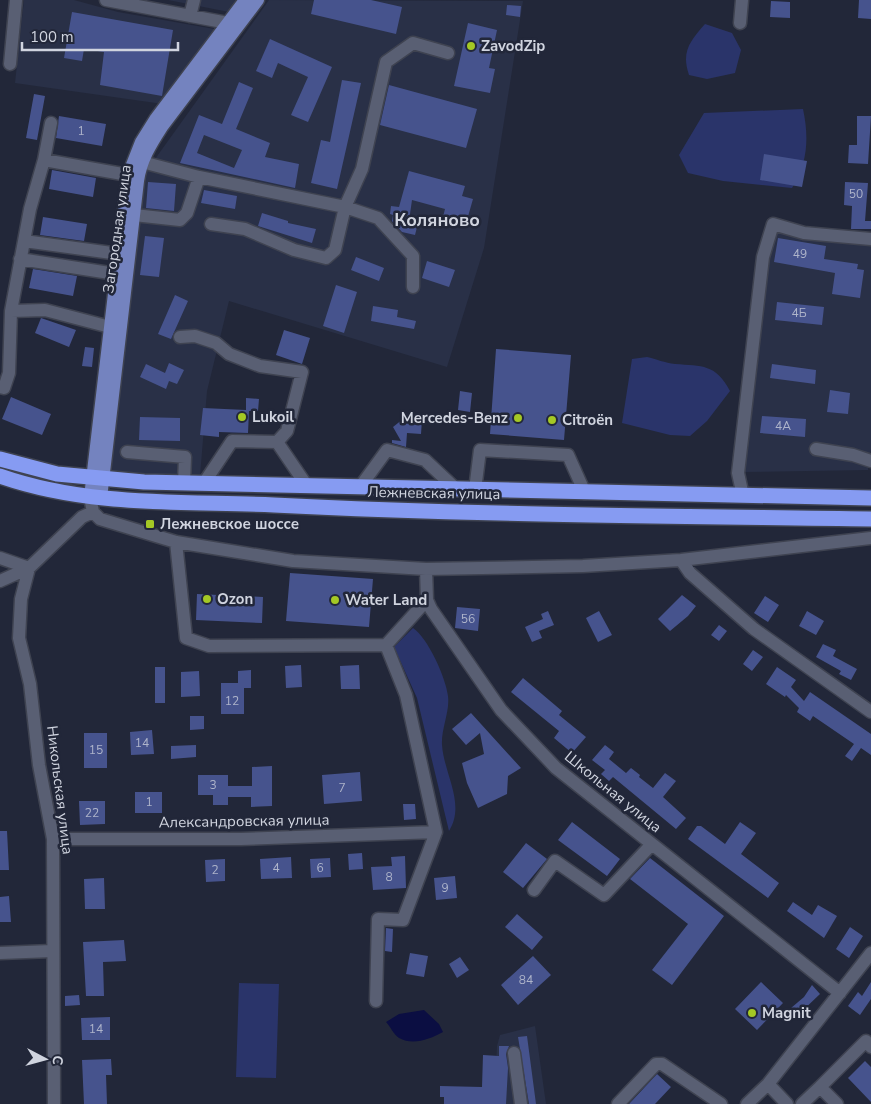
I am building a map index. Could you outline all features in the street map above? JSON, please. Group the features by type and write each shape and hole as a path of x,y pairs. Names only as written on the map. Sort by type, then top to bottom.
{"highway":[{"name":"Лежневская улица","path":"0,459 57,474 98,479 184,483 871,498"},
{"name":"Лежневская улица","path":"0,476 95,502 871,519"}],"main road":[{"name":"Загородная улица","path":"95,502 142,162 150,145 232,26 245,0"},
{"name":"Загородная улица","path":"98,479 110,327 128,175 141,142 156,118 232,26 258,0"}],"street":[{"path":"10,64 16,0"},
{"path":"106,0 232,26"},
{"path":"190,16 194,0"},
{"path":"740,24 742,0"},
{"path":"211,224 244,229 294,250 326,258 335,250 345,207 362,169 386,62 413,43 448,53"},
{"path":"0,387 4,388 9,373 5,333 51,123"},
{"path":"44,160 128,175"},
{"path":"142,162 198,177 345,207 378,218 408,248 413,256 412,287"},
{"path":"134,215 180,220 187,213 198,177"},
{"path":"743,496 738,474 763,257 772,224 804,233 871,239"},
{"path":"24,241 119,254"},
{"path":"20,258 116,274"},
{"path":"11,310 44,310 110,327"},
{"path":"180,337 195,336 216,343 229,354 260,366 302,372 287,431 277,442 232,441 204,483"},
{"path":"277,442 307,486"},
{"path":"816,449 853,455 871,461"},
{"path":"360,487 387,450 425,460 456,489"},
{"path":"475,490 480,450 568,455 585,492"},
{"path":"127,452 186,457 184,483"},
{"path":"95,502 100,519 176,542 294,562 426,570 583,566 681,560 871,538"},
{"path":"0,581 29,568 82,518 95,502"},
{"path":"176,542 186,638 209,646 386,645 426,600 426,570"},
{"path":"0,558 29,568"},
{"path":"681,560 690,573 754,629 871,712"},
{"name":"Никольская улица","path":"29,568 22,599 19,638 30,684 39,765 53,840 54,1104"},
{"name":"Школьная улица","path":"426,600 501,710 556,768 652,844 836,998"},
{"path":"376,1001 378,919 403,920 436,832 406,696 386,645"},
{"name":"Александровская улица","path":"53,840 241,839 436,832"},
{"path":"534,890 555,861 604,895 652,844"},
{"path":"0,953 52,950"},
{"path":"747,1104 768,1084 871,954"},
{"path":"802,1104 869,1043"},
{"path":"514,1053 521,1104"},
{"path":"618,1104 656,1064 662,1064 721,1104"},
{"path":"768,1084 787,1104"},
{"path":"820,1087 837,1104"}],"shaded area":[{"path":"24,0 74,0 118,12 220,30 163,104 15,83"},
{"path":"168,0 237,0 229,12"},
{"path":"269,0 523,1 484,248 447,367 229,301 207,391 200,476 109,475 145,173"},
{"path":"705,24 732,33 741,50 735,73 707,79 689,75 686,60 688,47"},
{"path":"803,109 806,150 801,169 792,188 723,181 688,173 679,155 704,113"},
{"path":"774,231 871,244 871,449 868,470 741,472 766,267"},
{"path":"647,357 671,363 707,368 714,371 725,382 730,391 707,421 690,436 670,435 622,423 632,359"},
{"path":"413,628 425,640 447,688 448,708 442,745 455,800 454,821 449,831 417,698 394,647"},
{"path":"239,983 279,984 276,1078 236,1077"},
{"path":"424,1010 439,1024 443,1032 427,1039 416,1041 404,1040 397,1037 386,1022 399,1014"},
{"path":"535,1026 546,1104 494,1104 497,1046 500,1035"}],"building":[{"path":"314,0 371,0 402,7 396,34 311,14"},
{"path":"859,0 871,0 871,19 858,18"},
{"path":"771,1 790,2 790,18 770,17"},
{"path":"507,5 521,6 520,17 506,15"},
{"path":"72,12 173,30 162,96 100,85 104,52 84,49 82,61 64,58"},
{"path":"468,23 497,30 489,68 495,69 490,93 454,86"},
{"path":"270,39 332,67 308,122 291,115 308,77 278,63 272,78 256,71"},
{"path":"342,80 361,83 337,189 311,183 321,140 330,142"},
{"path":"239,82 253,88 236,129 270,143 265,157 299,164 295,188 180,163 199,115 222,124","holes":["204,135 242,150 234,168 197,153"]},
{"path":"389,85 477,109 466,148 380,125"},
{"path":"34,94 45,96 37,140 26,138"},
{"path":"59,116 106,124 102,146 56,138"},
{"path":"857,116 871,116 868,164 848,163 849,145 857,145"},
{"path":"764,154 807,161 802,187 760,180"},
{"path":"52,170 96,178 93,197 49,189"},
{"path":"409,171 465,186 462,196 473,199 465,227 442,221 445,209 412,200 409,221 418,223 415,235 402,232 392,221 393,215 390,214 391,206 399,207"},
{"path":"148,182 176,184 174,211 146,208"},
{"path":"845,182 868,183 865,221 871,221 871,229 851,229 852,206 844,205"},
{"path":"204,190 237,196 235,209 201,203"},
{"path":"262,213 288,221 288,223 316,229 312,243 258,226"},
{"path":"43,217 87,224 84,241 40,235"},
{"path":"145,236 164,238 159,277 140,275"},
{"path":"778,238 826,246 824,259 858,264 857,269 864,270 860,298 832,294 835,273 774,262"},
{"path":"356,257 384,268 379,281 351,270"},
{"path":"427,261 455,270 449,287 422,278"},
{"path":"33,269 77,276 73,296 29,288"},
{"path":"336,285 357,292 344,333 323,326"},
{"path":"175,295 188,301 171,339 158,334"},
{"path":"777,302 824,307 822,325 775,320"},
{"path":"373,306 398,310 397,317 416,321 414,329 371,321"},
{"path":"41,318 76,330 69,347 35,333"},
{"path":"284,330 310,338 302,364 276,355"},
{"path":"85,347 94,348 92,367 82,366"},
{"path":"496,349 571,355 564,440 490,434"},
{"path":"169,363 184,370 177,384 169,381 166,389 140,377 146,364 165,373"},
{"path":"772,364 816,370 815,384 770,378"},
{"path":"830,390 850,393 848,414 827,412"},
{"path":"460,391 472,393 470,412 458,410"},
{"path":"11,397 51,414 42,435 2,419"},
{"path":"246,398 259,399 258,411 249,411 248,433 219,432 219,437 200,435 203,408 246,410"},
{"path":"762,416 806,419 805,437 760,433"},
{"path":"140,417 180,418 180,441 139,440"},
{"path":"403,419 422,420 421,434 407,433 406,447 392,443 392,440 401,441 393,427"},
{"name":"Water Land","path":"290,573 373,579 369,627 286,621"},
{"path":"197,594 263,597 262,623 196,620"},
{"path":"682,595 696,606 688,616 670,631 658,619"},
{"path":"765,596 779,605 768,622 754,613"},
{"path":"457,607 480,609 478,631 455,628"},
{"path":"548,611 554,625 539,631 542,638 532,642 525,627 543,619 541,614"},
{"path":"599,611 612,635 598,642 586,618"},
{"path":"807,611 824,621 816,635 799,626"},
{"path":"719,625 727,631 719,641 711,635"},
{"path":"823,644 836,650 833,656 857,669 851,680 839,674 841,671 816,657"},
{"path":"753,650 763,657 752,671 743,664"},
{"path":"301,665 302,687 286,688 285,666"},
{"path":"359,665 360,689 341,689 340,666"},
{"path":"155,667 165,667 165,703 155,703"},
{"path":"777,667 796,680 791,687 804,701 810,692 871,734 871,755 861,748 852,761 845,756 854,744 813,716 810,721 797,712 799,708 786,695 785,697 766,684"},
{"path":"251,670 251,688 244,688 244,714 221,714 221,683 238,683 238,671"},
{"path":"199,671 200,696 181,697 181,672"},
{"path":"523,678 562,711 559,715 586,737 572,753 554,738 559,731 511,692"},
{"path":"471,713 521,768 508,776 507,794 478,808 467,783 462,763 484,754 480,733 466,745 452,729"},
{"path":"190,716 204,716 204,729 190,730"},
{"path":"152,730 154,754 131,755 130,732"},
{"path":"84,733 107,733 107,768 84,768"},
{"path":"196,745 196,757 171,759 171,746"},
{"path":"605,745 614,752 609,759 626,773 631,768 653,788 665,773 676,781 663,797 686,818 676,829 613,777 609,781 601,774 605,770 592,760"},
{"path":"272,766 272,806 251,807 251,797 228,797 228,805 213,805 213,795 198,795 198,775 228,775 228,786 252,786 252,767"},
{"path":"360,772 362,801 324,804 322,775"},
{"path":"135,792 162,792 162,813 135,813"},
{"path":"79,801 105,801 105,824 80,825"},
{"path":"403,804 415,804 416,819 404,820"},
{"path":"572,822 620,859 607,876 558,840"},
{"path":"740,822 756,833 741,854 779,883 768,898 688,839 697,826 701,826 725,844"},
{"path":"0,831 7,831 9,870 0,870"},
{"path":"526,843 547,859 523,888 503,872"},
{"path":"362,853 363,869 349,870 348,854"},
{"path":"405,856 406,888 373,890 371,867 392,866 391,857"},
{"path":"291,857 292,878 261,879 260,859"},
{"path":"330,858 331,877 311,878 310,859"},
{"path":"650,858 724,916 672,985 652,970 688,924 630,879"},
{"path":"225,859 225,881 206,882 205,860"},
{"path":"455,876 457,898 436,900 434,878"},
{"path":"104,878 105,909 85,909 84,879"},
{"path":"9,896 11,922 0,922 0,897"},
{"path":"793,902 812,915 818,905 837,916 824,938 787,911"},
{"path":"517,914 543,937 532,950 505,927"},
{"path":"850,927 863,936 849,958 836,949"},
{"path":"386,928 393,929 392,952 385,951"},
{"path":"124,940 126,961 103,962 104,996 86,996 83,942"},
{"path":"410,953 428,956 424,977 406,974"},
{"path":"533,956 551,975 518,1005 501,985"},
{"path":"460,957 469,970 457,978 449,964"},
{"path":"761,982 783,1003 757,1030 735,1009"},
{"path":"871,982 871,999 860,1015 848,1006 858,992 862,996"},
{"path":"812,985 820,994 798,1015 791,1008 804,997"},
{"path":"79,995 80,1005 65,1006 65,996"},
{"path":"110,1017 110,1040 82,1040 81,1018"},
{"path":"527,1036 536,1104 529,1104 518,1037"},
{"path":"499,1046 509,1046 506,1054 508,1068 506,1104 444,1104 444,1097 440,1097 440,1086 482,1087 483,1055 499,1056"},
{"path":"111,1059 112,1075 106,1075 107,1104 84,1104 82,1060"},
{"path":"865,1061 871,1067 871,1102 848,1078"},
{"path":"657,1074 671,1087 655,1104 629,1104"}],"place":[{"name":"ZavodZip","path":"471,46"},
{"name":"Lukoil","path":"242,417"},
{"name":"Mercedes-Benz","path":"518,418"},
{"name":"Citroën","path":"552,420"},
{"name":"Лежневское шоссе","path":"150,524"},
{"name":"Ozon","path":"207,599"},
{"name":"Water Land","path":"335,600"},
{"name":"Magnit","path":"752,1013"}],"district":[{"name":"Коляново","path":"437,220"}]}
